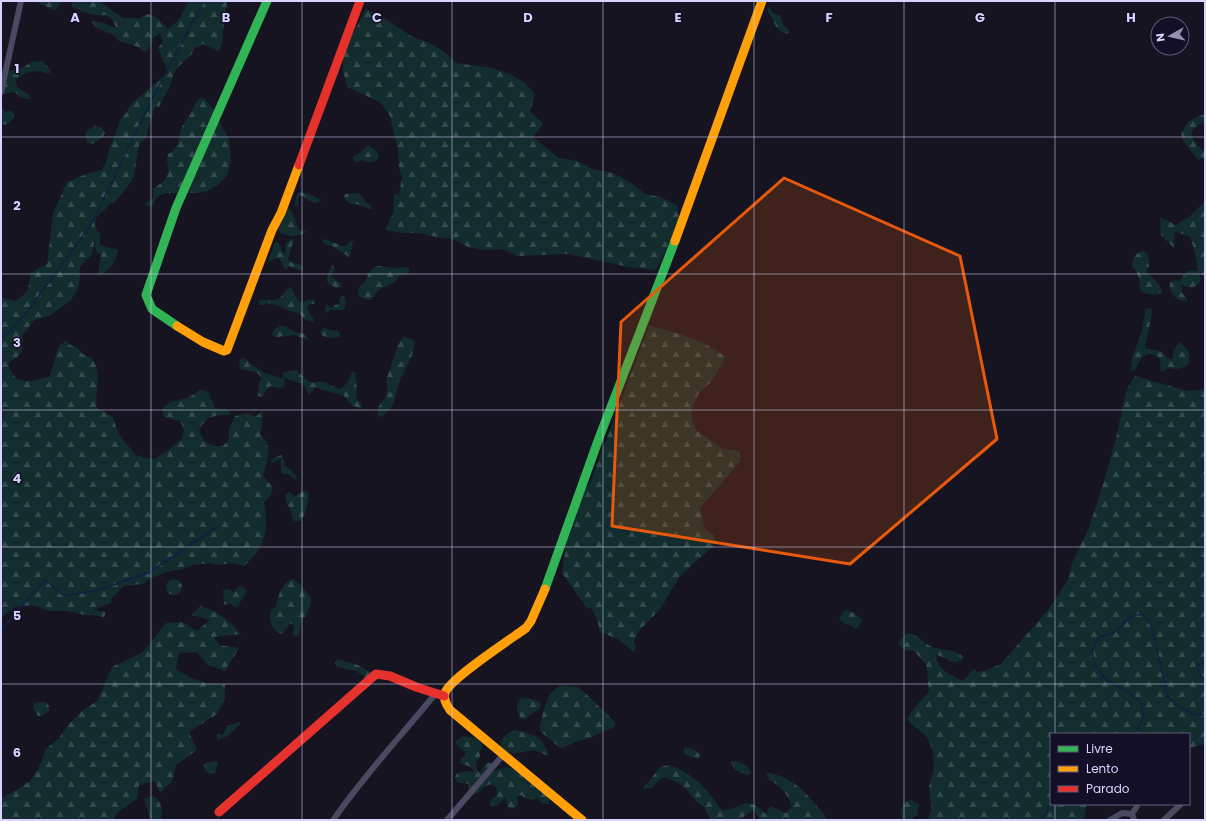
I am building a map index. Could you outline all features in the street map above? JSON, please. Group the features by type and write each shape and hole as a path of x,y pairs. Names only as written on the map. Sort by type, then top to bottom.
{"street":[{"path":"1,92 21,1"},
{"path":"268,1 176,208 146,295 152,309 204,342 224,351 227,350 229,346 272,230 281,213 360,1"},
{"path":"334,819 347,800 393,743 440,694 459,676 526,628 536,611 599,438 691,198 762,1"},
{"path":"219,812 376,674 380,673 440,694 450,710 581,820"},
{"path":"447,820 503,755"},
{"path":"1164,820 1180,805"},
{"path":"1110,820 1122,813 1133,817 1137,806"}],"highlighted area":[{"path":"784,178 960,256 997,439 850,564 612,526 621,322"}],"green space":[{"path":"35,1 62,1 55,11"},
{"path":"72,1 99,1 123,18 140,18 148,14 156,17 168,29 179,19 189,1 227,1 221,48 219,51 203,44 195,48 191,55 177,68 171,84 159,107 156,106 154,110 145,139 139,145 132,180 119,198 112,204 111,203 96,218 95,226 100,234 100,245 118,250 112,266 98,275 101,255 96,252 95,240 92,254 80,267 79,284 71,300 51,315 34,320 23,335 22,352 8,363 11,371 14,376 24,381 37,380 50,376 58,348 65,341 72,346 77,347 82,353 91,358 97,370 97,408 112,416 119,434 124,441 136,455 145,458 154,459 169,450 182,438 184,429 180,421 164,417 162,409 171,402 195,394 200,389 208,392 215,408 228,410 231,415 212,417 202,424 199,429 200,433 204,440 211,445 223,446 229,439 229,430 235,416 248,413 255,417 263,411 260,434 267,443 268,459 263,475 273,488 270,496 264,503 266,529 263,541 257,552 244,566 233,563 218,565 210,563 193,565 166,572 149,579 143,584 124,586 112,598 111,603 93,610 106,612 104,617 67,611 49,611 32,605 15,607 1,618 1,297 14,301 26,293 31,273 47,264 53,214 67,182 101,170 106,163 108,153 121,119 131,104 168,72 158,48 163,41 160,33 153,38 151,46 145,52 138,47 119,41 113,35 97,28 91,21 100,22 116,28 113,20 106,15 89,14 81,11 73,7"},
{"path":"769,7 774,14 780,15 783,24 789,30 790,34 784,33 777,28 767,11"},
{"path":"366,9 381,16 411,36 442,50 456,63 492,68 509,74 524,82 535,94 530,111 543,124 533,137 559,158 577,161 593,169 613,173 630,182 645,194 661,197 678,206 679,224 656,270 628,267 568,254 518,256 502,249 485,250 468,247 452,239 420,233 403,233 385,230 393,214 394,193 399,195 402,177 399,168 398,150 390,116 380,102 347,87 343,71 343,53"},
{"path":"41,61 45,63 51,72 47,74 38,71 31,72 22,75 15,80 18,88 30,95 30,99 23,98 14,92 1,95 1,84 4,84 7,81 3,73 24,67 32,62"},
{"path":"204,98 213,109 229,140 231,162 227,175 218,185 205,192 165,193 156,198 153,206 148,207 146,203 153,198 153,189 164,181 169,172 167,159 168,154 173,151 178,144 181,128 190,115 196,102 199,99"},
{"path":"1,107 6,112 10,110 14,113 14,117 5,125 1,123"},
{"path":"1200,115 1205,115 1205,122 1198,125 1192,132 1193,140 1205,152 1205,158 1198,160 1184,142 1181,134 1188,122"},
{"path":"95,126 102,128 105,133 96,142 92,144 88,143 85,135 87,130"},
{"path":"368,145 377,152 379,156 377,160 370,163 362,160 358,162 354,161 353,157"},
{"path":"299,192 310,194 321,200 317,203 309,201 301,195 299,196 298,205 296,207 296,196"},
{"path":"355,193 361,195 372,209 356,204 350,204 344,198 345,194"},
{"path":"1205,201 1205,275 1199,275 1201,279 1195,286 1187,287 1181,284 1182,293 1188,300 1181,301 1172,294 1170,283 1173,280 1180,281 1190,270 1198,271 1195,252 1190,237 1175,231 1174,248 1161,235 1160,217 1176,225 1190,216"},
{"path":"288,208 291,210 299,230 307,231 300,235 291,236 283,234 279,231 277,228 286,209"},
{"path":"294,239 288,259 291,262 302,265 303,270 288,266 287,270 285,270 280,259 275,258 271,261 268,260 275,243 277,242 280,245 283,253 285,253 286,243"},
{"path":"323,239 345,246 352,240 350,256 349,257 332,246 325,245 322,241"},
{"path":"1144,251 1148,258 1149,266 1146,270 1160,287 1162,292 1157,294 1152,295 1141,292 1138,275 1132,267 1132,261 1135,256"},
{"path":"332,265 335,270 331,276 340,283 342,287 334,287 327,281 327,276"},
{"path":"378,266 396,268 408,267 410,271 407,274 399,276 395,281 378,291 371,299 369,300 360,297 358,289 371,270"},
{"path":"289,287 292,289 300,302 316,300 314,304 310,304 307,307 310,315 314,318 313,322 305,320 299,313 275,305 267,303 259,305 259,300 277,300"},
{"path":"344,296 346,302 344,310 330,310 327,313 325,312 326,305 332,308 339,304 340,297"},
{"path":"1147,308 1152,309 1152,313 1145,348 1164,353 1167,358 1172,359 1174,350 1179,342 1189,354 1189,363 1184,367 1177,369 1169,368 1161,372 1158,357 1148,354 1141,358 1135,370 1131,371 1132,358 1142,331"},
{"path":"280,326 285,326 295,332 304,334 310,341 294,335 277,337 272,335 273,331"},
{"path":"649,326 670,331 699,341 726,357 712,381 699,393 691,410 692,420 696,430 723,449 740,451 740,462 700,508 705,529 714,535 716,544 680,576 660,609 638,632 634,642 636,646 634,652 618,639 600,632 597,619 592,609 586,607 562,573 566,544 577,515 578,504 583,492 590,483"},
{"path":"323,328 335,331 337,330 340,333 340,337 331,338 323,336 320,332"},
{"path":"403,337 412,339 415,342 412,355 399,383 394,402 383,416 379,417 377,410 387,393 387,376 397,347"},
{"path":"242,358 266,373 284,378 284,387 280,388 271,386 262,397 258,396 259,383 262,378 256,372 241,369 239,361"},
{"path":"296,370 310,383 322,381 339,389 344,386 352,372 355,372 357,389 356,398 361,404 362,409 353,406 344,396 319,388 315,388 309,395 303,385 283,377 283,372"},
{"path":"1135,376 1187,391 1205,389 1205,744 1190,748 1190,733 1050,733 1050,805 1087,805 1084,820 927,820 931,812 929,787 934,768 933,752 927,738 907,719 929,691 926,664 914,651 905,650 898,643 908,633 916,636 932,647 958,653 964,658 956,662 936,655 939,665 942,668 949,674 962,681 974,669 977,672 984,671 1001,664 1048,610 1068,580 1072,563 1088,530 1100,494 1115,443 1126,391"},
{"path":"281,455 284,460 284,465 291,470 297,478 297,481 288,474 283,474 281,471 281,458 274,463 270,461"},
{"path":"302,491 306,491 309,494 305,513 298,522 294,521 291,510 287,505 285,495 289,492 295,496"},
{"path":"174,579 180,581 182,587 180,593 174,595 168,593 166,587 168,581"},
{"path":"293,579 300,584 311,598 307,614 301,622 299,635 295,637 293,634 294,625 290,623 283,634 279,633 273,628 270,620 272,608 276,607 279,594 283,586 289,580"},
{"path":"240,586 246,589 246,592 238,606 235,607 229,603 226,605 224,604 223,590 228,589 234,592"},
{"path":"200,606 223,617 241,634 214,637 219,645 239,648 225,671 208,665 196,652 179,653 176,669 199,681 225,684 225,700 217,714 189,732 197,750 176,765 172,781 160,793 155,781 139,785 137,799 118,812 113,820 1,820 1,798 30,781 39,767 46,749 59,738 70,723 82,711 97,701 112,667 143,652 166,623 183,622 197,631 210,620 192,615"},
{"path":"846,610 854,613 863,620 856,629 848,624 846,625 839,619"},
{"path":"337,659 358,665 373,674 352,691 352,689 364,680 363,676 356,671 338,667 335,663"},
{"path":"560,685 577,687 581,689 616,723 614,727 563,748 559,747 540,731 540,729 548,698"},
{"path":"521,698 532,699 540,702 540,709 522,719 518,714 517,709"},
{"path":"46,702 49,706 49,711 42,716 38,716 33,708 34,703"},
{"path":"240,722 240,724 230,734 217,740 217,733 223,735 227,726"},
{"path":"515,730 536,736 545,746 549,755 534,750 511,754 504,750 501,746 503,738"},
{"path":"463,736 476,738 482,744 482,749 479,751 480,757 476,762 477,770 480,773 484,765 487,763 492,763 494,771 506,767 515,769 549,795 550,799 548,804 543,804 537,798 533,800 525,798 521,795 517,797 518,805 515,808 511,809 508,807 505,797 498,805 491,806 490,801 497,795 497,790 495,786 491,784 475,794 472,795 468,793 469,784 457,782 455,777 457,773 465,771 474,772 470,767 460,763 461,758 465,757 465,752 455,742"},
{"path":"685,747 692,748 697,751 700,755 699,759 686,755 683,751"},
{"path":"216,761 218,763 215,772 210,774 206,771 204,765 205,763"},
{"path":"735,761 747,767 751,774 747,775 735,770 731,762"},
{"path":"669,765 693,777 705,788 721,810 729,810 747,803 752,804 766,814 770,806 786,813 792,807 788,798 784,791 769,780 766,772 778,775 800,788 816,804 828,820 760,820 754,810 740,820 712,820 704,808 683,786 676,782 664,777 652,788 643,789 660,767"},
{"path":"153,796 160,803 162,812 161,818 165,820 153,820 150,817 144,799"},
{"path":"911,799 919,805 917,814 911,820 902,820 901,812 903,803"}],"waterway":[{"path":"1,339 24,316 91,225 157,89 204,1"},
{"path":"1205,456 1202,475 1205,478"},
{"path":"1,630 45,580 64,596 102,589 148,573 216,528"},
{"path":"1136,733 1143,719 1142,704 1130,693 1105,679 1094,662 1092,651 1098,638 1115,632 1132,616 1143,614 1151,625 1168,697 1182,709 1196,715 1205,715"},
{"path":"1205,663 1196,666 1205,682"},
{"path":"1042,820 1047,812 1050,799"}],"traffic: fast":[{"path":"177,326 152,309 146,295 176,208 267,1"},
{"path":"545,589 599,438 675,241"}],"traffic: slow":[{"path":"675,241 762,1"},
{"path":"177,326 203,342 224,351 227,350 272,230 281,213 299,165"},
{"path":"545,589 531,621 526,628 481,659 457,678 445,693 445,698 450,710 582,820"}],"traffic: jam":[{"path":"299,165 360,1"},
{"path":"219,812 376,674 390,676 416,687 444,696"}]}
